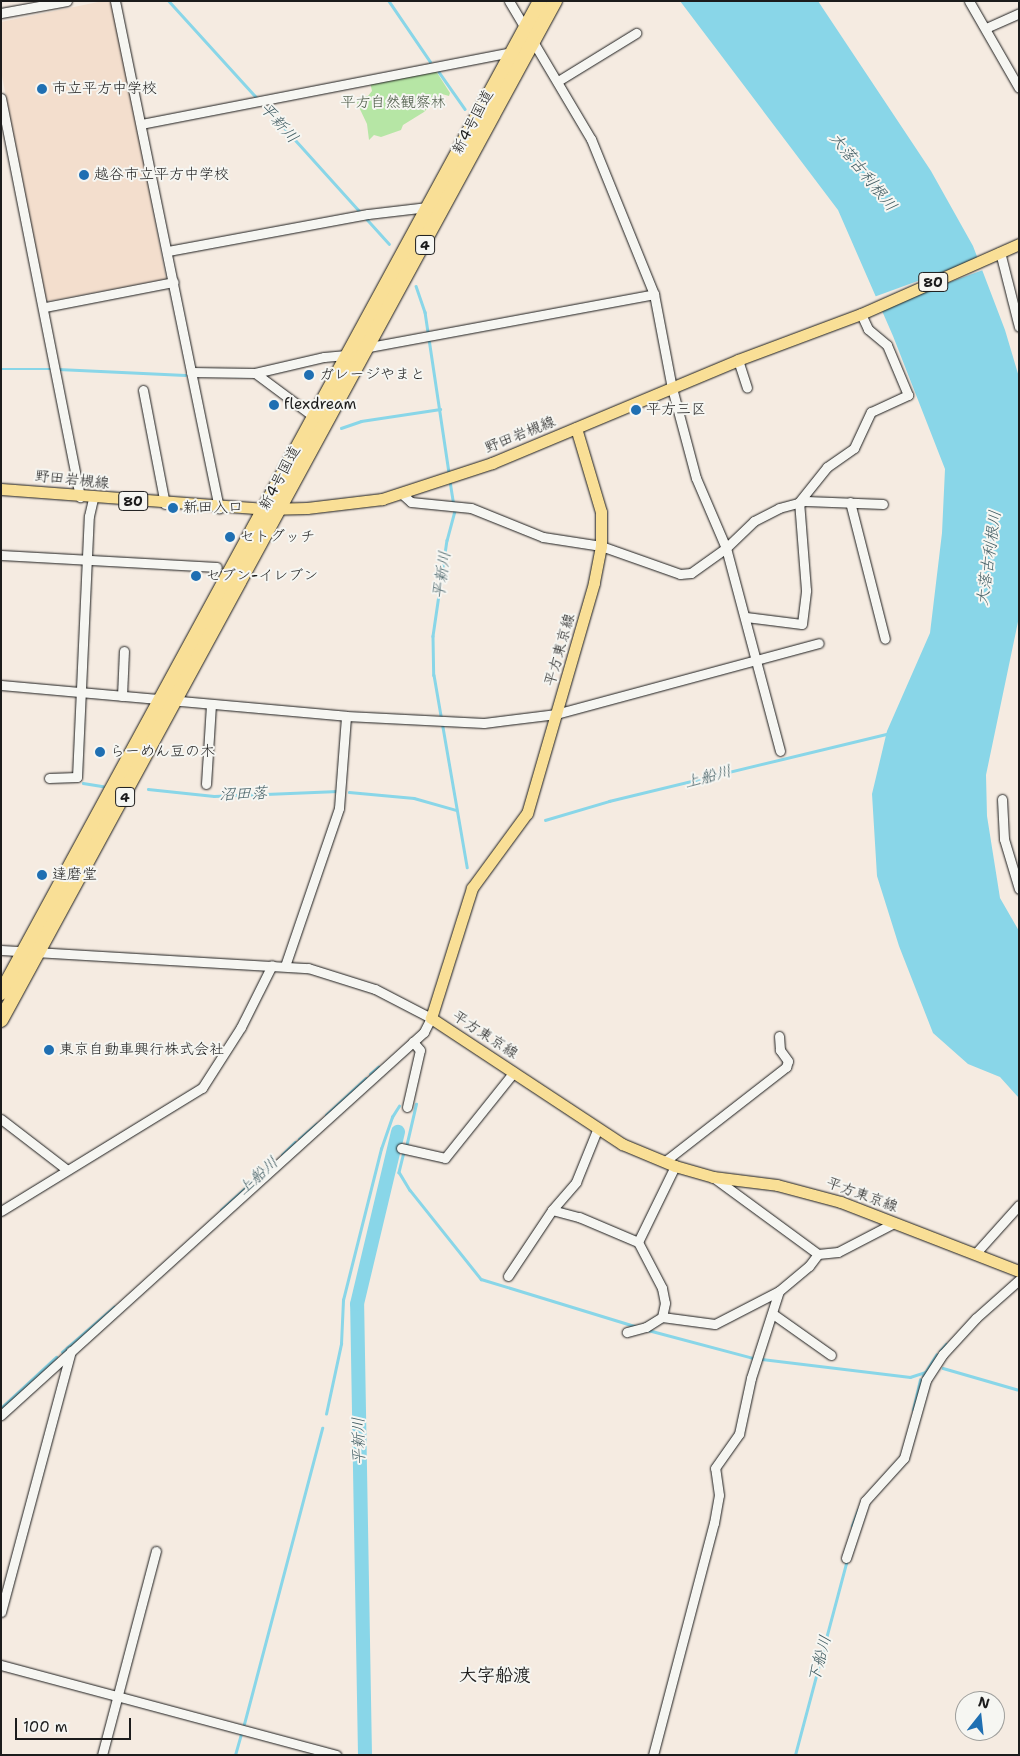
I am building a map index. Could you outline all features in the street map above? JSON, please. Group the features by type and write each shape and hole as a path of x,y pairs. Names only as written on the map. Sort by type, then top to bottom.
{"highway":[{"name":"新4号国道","path":"1,994 540,1"},
{"name":"新4号国道","path":"1,1020 40,952 281,509 555,1"}],"main road":[{"name":"野田岩槻線","path":"1,488 166,504 265,509 338,506 402,494 449,479 738,360 862,314 1019,244"},
{"name":"平方東京線","path":"576,428 601,512 601,546 592,592 525,818 472,888 431,1018 514,1072 596,1130 669,1164 713,1177 812,1193 1019,1271"}],"street":[{"path":"1,13 67,1"},
{"path":"115,1 168,251 219,508"},
{"path":"509,1 591,139 654,294 672,388 696,478 726,548 758,658 780,751"},
{"path":"970,1 1015,74 1019,88"},
{"path":"986,28 1019,13"},
{"path":"558,81 636,33"},
{"path":"141,124 512,52"},
{"path":"1,98 45,307 80,497"},
{"path":"168,251 356,216 428,207"},
{"path":"1000,252 1019,327"},
{"path":"45,307 174,282"},
{"path":"369,347 654,294"},
{"path":"746,617 802,624 806,590 799,502 826,467 854,448 871,412 908,395 886,345 868,329 862,314"},
{"path":"191,372 255,373 324,357 349,355"},
{"path":"738,360 747,388"},
{"path":"255,373 314,417"},
{"path":"144,390 166,504"},
{"path":"402,494 411,502 458,506 543,537 601,546 680,574 691,573 726,548 754,521 799,502 883,504"},
{"path":"49,778 77,777 89,516 93,498"},
{"path":"850,502 885,639"},
{"path":"1,555 216,567"},
{"path":"1,685 346,716 484,723 556,714 818,643"},
{"path":"122,696 124,651"},
{"path":"206,784 211,704"},
{"path":"286,966 339,808 346,716"},
{"path":"1002,799 1004,838 1019,889"},
{"path":"1,950 286,966 335,974 375,989 431,1018 424,1032 1,1415"},
{"path":"1,1211 66,1169 202,1088 241,1027 272,966"},
{"path":"638,1242 669,1164 786,1067 788,1061 780,1050 779,1036"},
{"path":"407,1108 420,1050 412,1042"},
{"path":"401,1148 445,1158 514,1072"},
{"path":"1,1119 66,1169"},
{"path":"508,1276 552,1210 576,1182 596,1130"},
{"path":"713,1177 818,1254 838,1252 894,1223"},
{"path":"974,1254 1019,1205"},
{"path":"552,1210 578,1216 638,1242 666,1298 662,1317"},
{"path":"626,1332 646,1327 662,1317 715,1324 779,1291 809,1266 818,1254"},
{"path":"846,1558 865,1501 904,1458 926,1380 976,1318 1019,1280"},
{"path":"653,1755 714,1523 719,1495 714,1468 738,1434 750,1378 773,1314 779,1291"},
{"path":"773,1314 832,1355"},
{"path":"1,1612 71,1351"},
{"path":"102,1755 156,1551"},
{"path":"1,1665 119,1695 336,1755"}],"shaded area":[{"name":"越谷市立平方中学校","path":"103,1 113,1 166,279 49,301 46,299 1,71 1,22"}],"green space":[{"name":"平方自然観察林","path":"436,71 450,93 449,96 442,94 424,112 403,125 401,130 381,137 374,135 369,140 367,124 357,103 359,97 368,96 372,91 370,82"}],"water":[{"name":"大落古利根川","path":"680,1 818,1 931,171 973,246 1005,330 1019,377 1019,617 986,775 987,816 1000,898 1019,931 1019,1098 1000,1077 968,1064 933,1033 899,946 877,876 872,794 887,731 930,633 942,533 945,469 893,336 838,210"}],"pier":[{"path":"981,258 985,269 878,308 874,297"}],"waterway":[{"name":"平新川","path":"169,1 257,98"},
{"path":"389,1 430,61"},
{"path":"439,72 465,109"},
{"name":"平新川","path":"263,104 361,213"},
{"name":"平新川","path":"365,217 389,244"},
{"name":"平新川","path":"416,286 425,312 449,473"},
{"path":"1,369 52,369"},
{"path":"58,369 185,375"},
{"path":"235,377 254,377"},
{"path":"341,428 361,421 440,409"},
{"name":"平新川","path":"450,481 455,511 447,540 433,636 434,675 467,867"},
{"name":"上船川","path":"545,820 609,801 890,733"},
{"name":"沼田落","path":"83,783 103,786"},
{"name":"沼田落","path":"148,789 214,796 338,791"},
{"name":"沼田落","path":"349,792 414,798 456,810"},
{"name":"上船川","path":"370,1074 378,1067"},
{"name":"上船川","path":"326,1115 366,1078"},
{"path":"406,1147 416,1104"},
{"path":"326,1414 341,1344 343,1300 381,1149 392,1117 399,1106"},
{"name":"上船川","path":"299,1139 316,1124"},
{"name":"平新川","path":"365,1755 357,1304 398,1132"},
{"name":"上船川","path":"282,1155 295,1142"},
{"path":"404,1152 399,1172 410,1190 481,1279 635,1326"},
{"name":"上船川","path":"221,1210 274,1162"},
{"name":"上船川","path":"62,1352 114,1307"},
{"path":"648,1330 753,1358 910,1377 925,1372"},
{"name":"下船川","path":"940,1351 946,1344"},
{"name":"下船川","path":"923,1376 936,1355"},
{"name":"上船川","path":"1,1408 56,1357"},
{"path":"943,1368 1019,1390"},
{"name":"下船川","path":"913,1410 920,1380"},
{"path":"244,1724 322,1428"},
{"name":"下船川","path":"852,1526 858,1510"},
{"name":"下船川","path":"795,1755 846,1563"},
{"path":"235,1755 241,1734"}],"place":[{"name":"市立平方中学校","path":"42,89"},
{"name":"越谷市立平方中学校","path":"84,175"},
{"name":"ガレージやまと","path":"309,375"},
{"name":"flexdream","path":"274,405"},
{"name":"平方三区","path":"636,410"},
{"name":"新田入口","path":"173,508"},
{"name":"セトグッチ","path":"230,537"},
{"name":"セブン-イレブン","path":"196,576"},
{"name":"らーめん豆の木","path":"100,752"},
{"name":"達磨堂","path":"42,875"},
{"name":"東京自動車興行株式会社","path":"49,1050"}],"district":[{"name":"大字船渡","path":"495,1675"}]}
